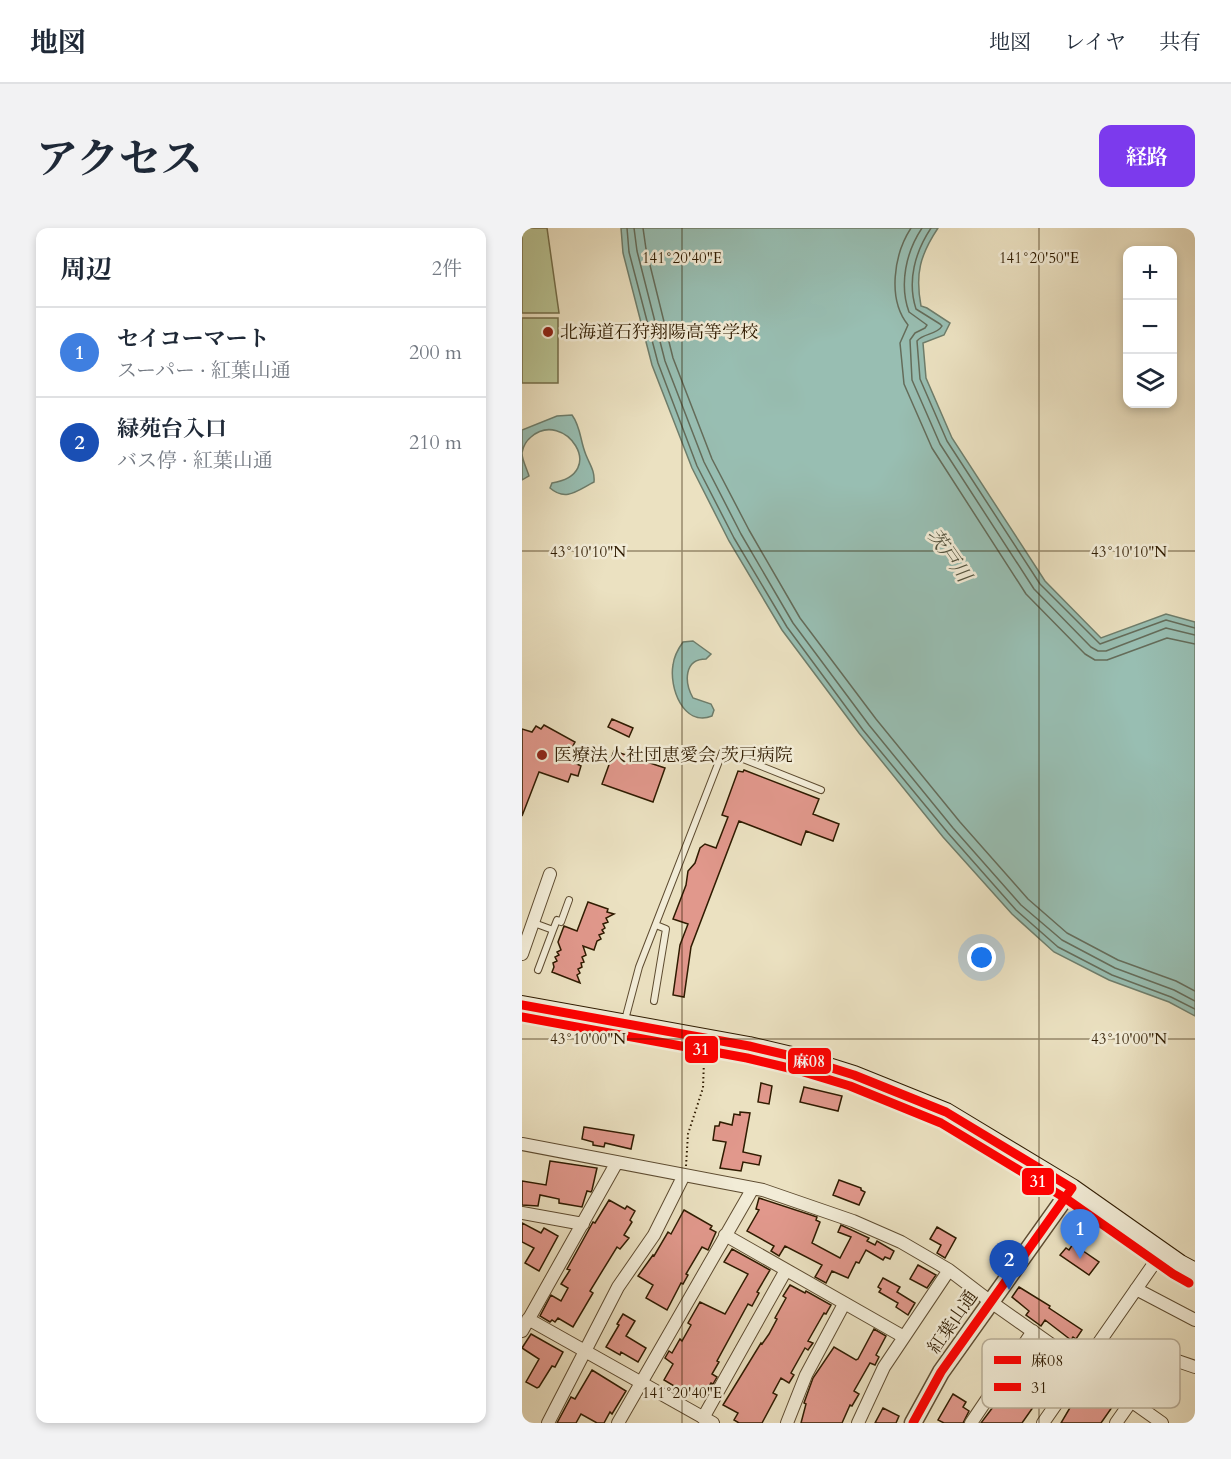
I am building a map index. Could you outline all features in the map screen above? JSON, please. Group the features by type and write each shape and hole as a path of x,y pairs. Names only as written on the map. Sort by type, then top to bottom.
{"main road":[{"path":"522,1005 749,1046 800,1058 854,1075 946,1112 1072,1188 1162,1252 1195,1272"}],"street":[{"path":"522,954 550,874"},
{"path":"522,1144 753,1188 853,1221 901,1242 949,1270 1044,1339"},
{"path":"617,1162 525,1325 585,1351 708,1420 786,1270"},
{"path":"548,1423 618,1287 654,1234 684,1175"},
{"path":"618,1423 753,1188"},
{"name":"紅葉山通","path":"914,1423 941,1372 1072,1188"},
{"path":"522,1213 583,1224"},
{"path":"725,1235 904,1337"},
{"path":"1101,1339 1162,1252"},
{"path":"858,1423 884,1367 949,1270"},
{"path":"1136,1289 1195,1320"},
{"path":"787,1423 806,1375 844,1304"},
{"path":"1028,1339 1033,1331"},
{"path":"1180,1362 1195,1367"},
{"path":"971,1423 982,1407"},
{"path":"1043,1423 1053,1408"},
{"path":"1116,1423 1126,1408"},
{"path":"1141,1408 1162,1423"}],"lane":[{"path":"624,1024 639,967 723,752 820,790"},
{"path":"538,970 557,920 561,922 569,900"},
{"path":"533,923 553,930"},
{"path":"654,1001 666,929 656,925"}],"path":[{"path":"684,1175 688,1134 703,1088 704,1060"}],"green space":[{"path":"522,228 547,228 559,313 522,313"},
{"path":"522,318 558,318 558,383 522,383"}],"water":[{"name":"茨戸川","path":"621,228 938,228 920,265 919,295 921,306 950,323 944,335 923,343 926,378 952,438 1045,581 1101,638 1166,614 1195,622 1195,1016 1169,1002 1109,980 1054,952 1012,914 943,837 859,733 782,630 729,541 692,468 652,365 623,253"},
{"path":"572,415 593,471 594,482 567,494 561,494 550,488 552,483 569,477 578,468 580,457 576,446 567,436 556,431 544,430 531,437 522,453 522,430 557,416"},
{"path":"522,453 529,476 522,480"},
{"path":"693,641 711,654 706,659 693,663 687,679 693,698 711,704 714,710 712,716 702,718 693,716 680,703 673,684 674,659 683,642"}],"building":[{"path":"612,719 633,728 629,737 608,727"},
{"name":"医療法人社団恵愛会 茨戸病院","path":"544,725 575,742 568,755 581,766 578,776 571,774 568,782 539,772 522,816 522,729 532,732 536,726 541,729"},
{"path":"614,751 665,768 653,802 602,784"},
{"path":"744,770 819,799 813,814 839,824 833,841 806,831 801,845 739,821 691,947 684,997 673,995 680,945 688,924 673,919 686,885 688,871 695,863 700,848 705,844 716,848 728,817 722,815 738,771 743,772"},
{"path":"588,902 608,909 607,912 614,914 606,918 608,922 603,924 604,933 599,935 601,939 597,941 594,950 583,946 586,955 582,957 584,962 581,963 582,967 578,969 580,973 577,975 580,983 552,972 553,963 557,961 555,957 559,955 557,952 561,950 558,942 564,926 577,931"},
{"path":"761,1083 772,1086 769,1104 758,1102"},
{"path":"804,1087 842,1096 838,1111 800,1102"},
{"path":"740,1112 750,1113 743,1152 761,1156 759,1165 743,1162 741,1171 720,1168 726,1142 713,1140 715,1126 719,1126 720,1122 732,1125 734,1114 740,1115"},
{"path":"584,1127 634,1135 631,1149 605,1143 604,1147 593,1145 593,1142 582,1139"},
{"path":"550,1161 597,1168 592,1190 587,1191 582,1207 559,1203 559,1199 540,1195 538,1206 522,1205 522,1181 546,1185"},
{"path":"839,1180 861,1188 865,1192 859,1205 833,1195"},
{"path":"759,1198 817,1217 816,1220 820,1222 812,1243 840,1258 851,1237 838,1232 841,1225 869,1238 867,1241 875,1245 877,1241 894,1251 890,1259 885,1257 883,1260 866,1250 859,1263 856,1262 848,1278 832,1271 826,1283 815,1277 822,1265 785,1246 779,1256 771,1251 774,1246 747,1231 759,1210 756,1209"},
{"path":"609,1200 625,1209 627,1206 635,1211 630,1220 632,1222 624,1235 629,1238 620,1249 617,1247 590,1291 593,1293 573,1327 558,1318 555,1322 552,1320 550,1322 540,1316 551,1295 561,1301 568,1288 561,1284 570,1270 567,1269 593,1222 595,1223"},
{"path":"684,1210 712,1226 710,1229 716,1232 708,1250 702,1247 667,1310 646,1298 653,1285 638,1276 654,1256 668,1232 671,1234"},
{"path":"522,1223 541,1233 544,1228 558,1236 539,1271 525,1263 534,1248 522,1242"},
{"path":"937,1227 956,1238 945,1258 937,1253 941,1245 930,1239"},
{"path":"1073,1244 1099,1262 1089,1275 1060,1255 1066,1248 1069,1250"},
{"path":"732,1249 770,1270 752,1306 748,1304 717,1361 719,1362 712,1374 717,1377 713,1384 711,1383 703,1396 692,1390 689,1395 664,1380 673,1364 665,1358 669,1351 672,1353 680,1339 682,1341 691,1325 688,1323 700,1302 725,1314 748,1274 724,1262"},
{"path":"918,1265 936,1275 927,1288 910,1279"},
{"path":"883,1278 900,1287 897,1292 915,1303 908,1315 896,1307 898,1303 879,1292 881,1289 878,1287"},
{"path":"790,1285 831,1305 808,1341 813,1343 808,1350 805,1348 791,1373 794,1375 789,1383 781,1378 773,1393 777,1395 762,1423 739,1423 734,1420 738,1413 723,1405 761,1343 769,1334 786,1298 783,1296"},
{"path":"1019,1287 1082,1330 1076,1339 1073,1337 1070,1339 1045,1320 1041,1326 1026,1315 1029,1311 1012,1297"},
{"path":"623,1314 635,1321 626,1336 646,1348 638,1362 621,1352 620,1355 606,1347"},
{"path":"874,1329 886,1336 876,1355 879,1357 875,1365 870,1363 854,1391 859,1394 852,1406 850,1405 842,1423 801,1423 806,1404 804,1403 813,1378 834,1347 856,1360"},
{"path":"531,1334 563,1352 555,1367 552,1366 537,1388 526,1382 539,1359 522,1348"},
{"path":"592,1370 626,1391 612,1414 610,1412 604,1423 597,1423 581,1414 576,1423 557,1423 571,1397 575,1399"},
{"path":"953,1394 966,1402 963,1407 969,1411 963,1423 944,1423 938,1420"},
{"path":"883,1408 899,1416 896,1423 875,1423"},
{"path":"992,1408 1032,1408 1022,1423 981,1423"},
{"path":"1070,1408 1112,1408 1101,1423 1061,1423"}],"transit line":[{"name":"麻08","path":"522,1005 749,1046 800,1058 854,1075 946,1112 1072,1188"},
{"name":"31","path":"522,1017 747,1058 850,1086 941,1123 1065,1198 1189,1283"},
{"name":"麻08","path":"913,1423 941,1372 1072,1188"}],"place":[{"name":"北海道石狩翔陽高等学校","path":"548,332"},
{"name":"医療法人社団恵愛会 茨戸病院","path":"542,755"},
{"name":"セイコーマート","path":"1080,1259"},
{"name":"緑苑台入口","path":"1009,1290"}]}
